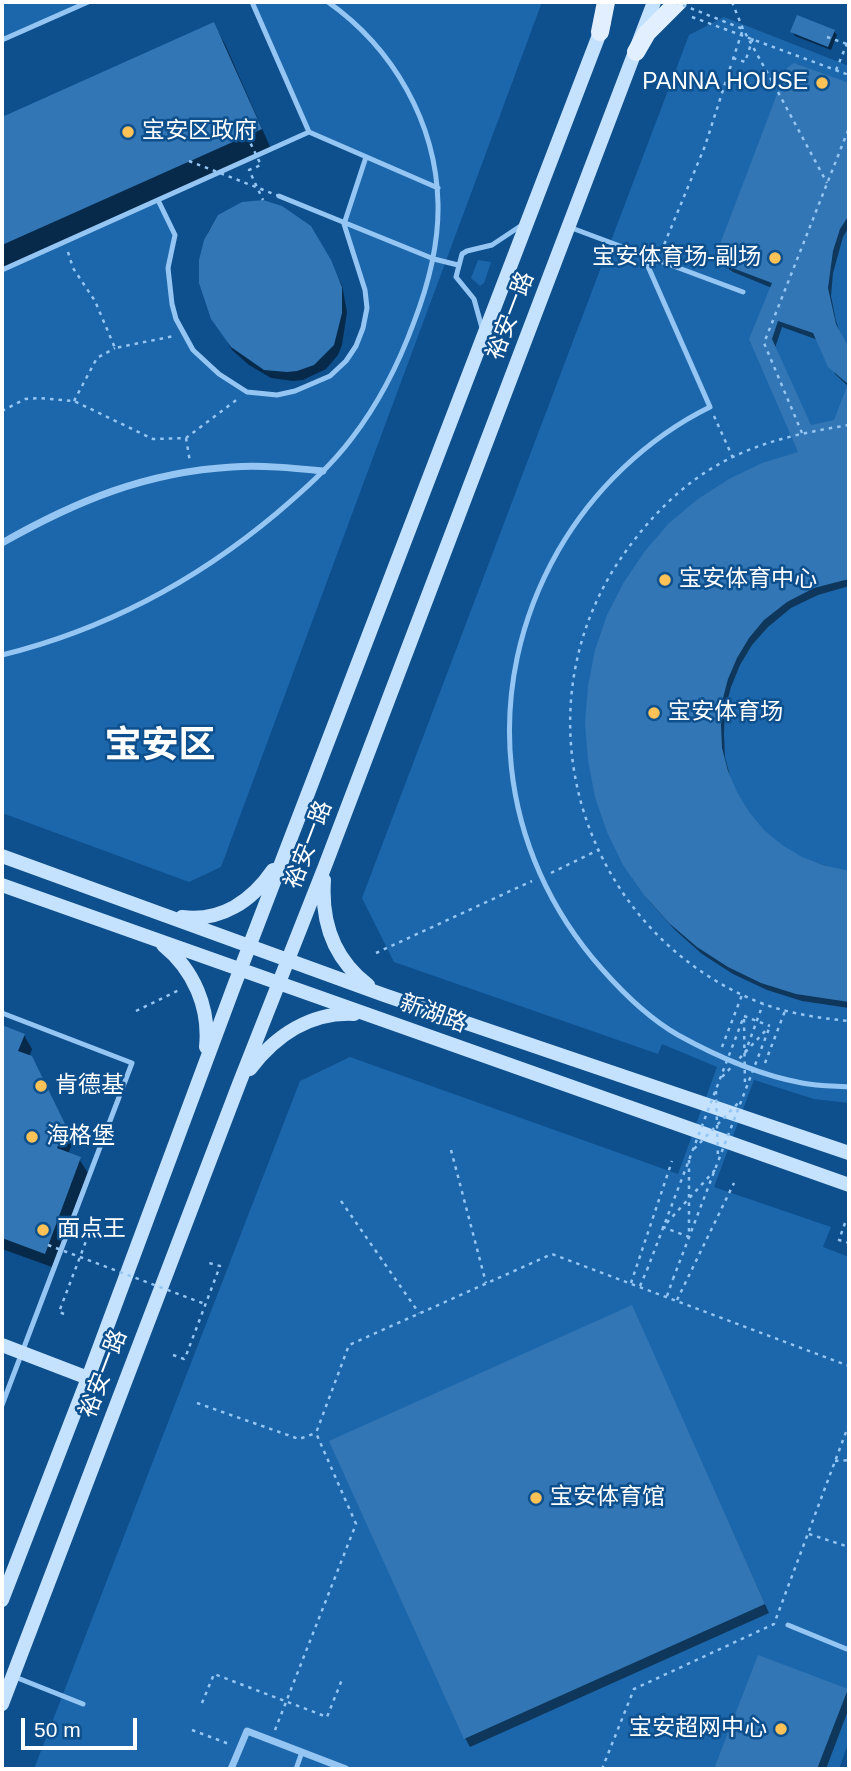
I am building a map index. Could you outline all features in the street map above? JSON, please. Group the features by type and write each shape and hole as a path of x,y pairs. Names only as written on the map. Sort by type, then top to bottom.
{"main road":[{"path":"600,32 606,2"},
{"name":"裕安一路","path":"2,1600 88,1378 240,969 612,2"},
{"name":"裕安一路","path":"2,1704 239,1084 326,866 654,2"},
{"path":"636,52 648,33 677,2"},
{"path":"162,915 209,917 233,908 252,897 288,848"},
{"name":"新湖路","path":"2,856 384,995 849,1153"},
{"path":"326,866 325,914 334,947 353,973 384,995"},
{"name":"新湖路","path":"2,885 849,1185"},
{"path":"154,938 183,965 202,999 207,1037 200,1074"},
{"path":"239,1084 261,1055 284,1035 305,1022 328,1014 341,1013 377,1018"},
{"path":"428,1036 421,1029 422,1018 428,1013 438,1013"},
{"path":"2,1345 88,1378"}],"street":[{"path":"2,543 86,499 138,483 192,471 234,466 323,471"},
{"path":"232,1769 247,1731 346,1769"}],"lane":[{"path":"2,40 88,2"},
{"path":"252,2 309,132 438,188"},
{"path":"2,655 39,646 135,608 178,584 254,532 323,471 352,439 394,372 423,299 434,259 438,222 435,159 426,127 391,65 365,33 328,2"},
{"path":"2,270 309,132"},
{"path":"158,200 175,235 169,260 168,284 176,319 193,350 232,384 247,392 277,395 310,386 330,376 346,361 363,328 367,308 365,290 344,224 366,157"},
{"path":"279,196 434,259 458,265"},
{"path":"483,338 479,310 474,299 456,277 462,254 492,245 515,231 529,218"},
{"path":"569,226 743,292"},
{"path":"643,255 710,407 658,439 611,479 572,526 542,580 521,638 510,699 510,760 520,821 556,908 578,942 623,993 676,1034 719,1055 802,1083 849,1087"},
{"path":"2,1013 132,1063 2,1405"},
{"path":"788,1625 849,1650"},
{"path":"13,1676 83,1704"},
{"path":"296,1769 302,1752"}],"path":[{"path":"677,2 743,29"},
{"path":"732,2 743,29 827,183"},
{"path":"692,17 849,75"},
{"path":"657,260 714,121 743,29"},
{"path":"827,37 847,44"},
{"path":"733,58 746,62 753,38"},
{"path":"836,70 849,39"},
{"path":"802,433 764,343 849,128"},
{"path":"247,136 261,165 249,170 263,200"},
{"path":"189,161 279,196"},
{"path":"65,242 73,268 95,301 115,348"},
{"path":"74,401 97,358 115,348 184,334"},
{"path":"2,411 25,399 74,401 153,439 186,438 247,392"},
{"path":"710,407 733,458"},
{"path":"849,425 802,433 758,446 709,470 679,492 635,537 601,589 579,647 569,708 572,770 588,830 616,885 654,933 702,973 743,995 785,1011 849,1021"},
{"path":"186,438 192,471"},
{"path":"376,953 598,850"},
{"path":"136,1011 179,990"},
{"path":"719,1055 743,995"},
{"path":"745,1053 763,1003"},
{"path":"761,1071 785,1011"},
{"path":"744,1016 770,1026"},
{"path":"744,1016 746,1090"},
{"path":"640,1287 744,1016"},
{"path":"719,1080 770,1026"},
{"path":"667,1297 770,1026"},
{"path":"716,1089 718,1161"},
{"path":"692,1151 742,1099"},
{"path":"451,1150 486,1283"},
{"path":"689,1160 689,1237"},
{"path":"631,1283 672,1161"},
{"path":"663,1227 715,1170"},
{"path":"677,1301 734,1183"},
{"path":"341,1200 419,1313"},
{"path":"845,1223 839,1240 849,1244"},
{"path":"663,1227 689,1237"},
{"path":"64,1314 59,1312 92,1228 96,1229"},
{"path":"48,1245 205,1304"},
{"path":"271,1740 356,1524 316,1433 349,1345 552,1254 849,1366"},
{"path":"173,1355 184,1359 187,1353 220,1266 209,1263"},
{"path":"197,1403 299,1439 316,1433"},
{"path":"602,1769 634,1689 774,1624 849,1424"},
{"path":"835,1462 849,1460"},
{"path":"808,1534 849,1547"},
{"path":"202,1703 214,1674 327,1717 343,1677"},
{"path":"192,1730 240,1748"}],"shaded area":[{"path":"2,2 88,2 2,40"},
{"path":"252,2 542,2 221,867 189,882 2,813 2,270 158,200 175,235 170,251 172,304 184,334 206,363 247,392 277,395 330,376 346,361 363,328 365,290 344,224 366,157 309,132"},
{"name":"宝安体育中心","path":"724,17 849,66 849,1103 814,1099 754,1080 714,1187 831,1227 823,1247 849,1257 849,1741 839,1769 34,1769 300,1081 350,1057 678,1174 717,1067 662,1044 658,1054 394,962 362,898 689,35"},
{"path":"478,260 491,262 484,283 480,286 471,278"}],"building":[{"path":"797,15 835,30 828,47 790,32"},
{"name":"宝安区政府","path":"214,22 262,129 2,245 2,117"},
{"name":"宝安体育场","path":"794,63 849,83 849,215 840,229 833,251 828,288 836,324 849,348 849,579 814,588 787,602 764,620 749,638 728,679 722,702 722,748 737,792 764,830 802,857 849,871 849,1002 796,994 761,983 728,967 697,947 669,923 644,895 623,865 607,832 595,797 585,723 595,650 607,615 624,582 645,551 669,523 698,499 729,479 762,463 798,452 749,339 772,283 727,266 720,260 717,252 787,68","holes":["778,321 813,333 828,367 848,384 834,420 811,425 772,339"]},
{"path":"263,200 282,206 311,226 331,260 342,287 342,313 334,345 314,365 297,371 264,370 231,347 211,319 199,283 199,260 204,240 218,215 242,202"},
{"name":"海格堡","path":"2,1025 25,1034 18,1051 32,1056 66,1126 57,1148 81,1157 45,1254 2,1238"},
{"name":"宝安体育馆","path":"632,1305 765,1604 464,1739 329,1441"},
{"name":"宝安超网中心","path":"758,1655 848,1689 817,1769 714,1769"}],"place":[{"name":"PANNA HOUSE","path":"822,83"},
{"name":"宝安区政府","path":"128,132"},
{"name":"宝安体育场-副场","path":"775,258"},
{"name":"宝安体育中心","path":"665,580"},
{"name":"宝安体育场","path":"654,713"},
{"name":"肯德基","path":"41,1086"},
{"name":"海格堡","path":"32,1137"},
{"name":"面点王","path":"43,1230"},
{"name":"宝安体育馆","path":"536,1498"},
{"name":"宝安超网中心","path":"781,1729"}],"district":[{"name":"宝安区","path":"160,747"}]}
